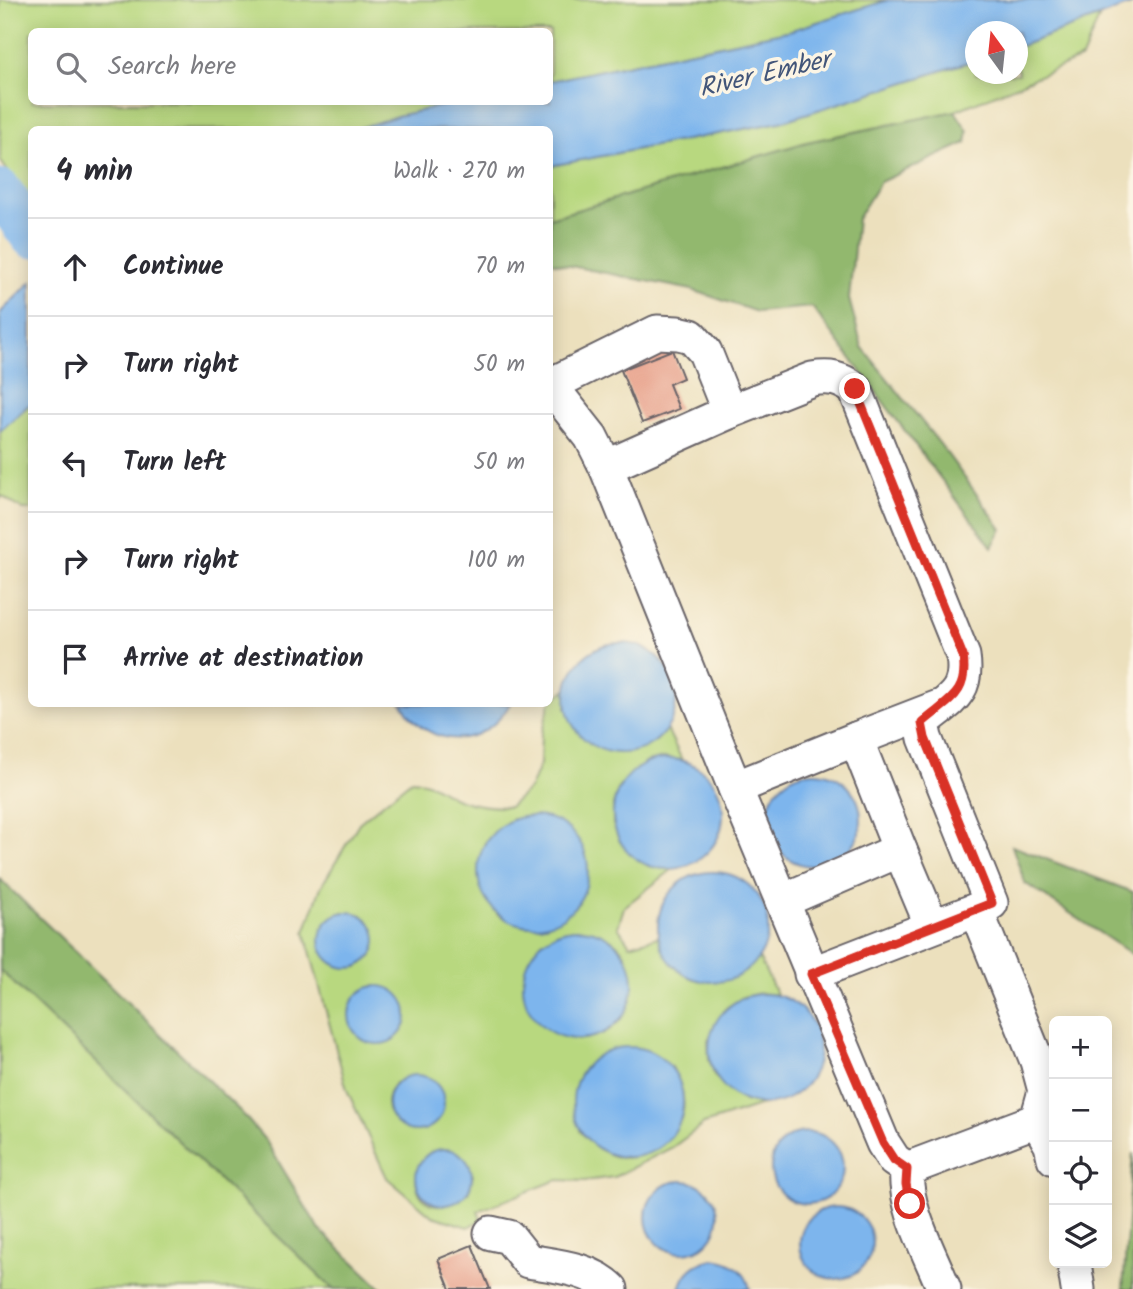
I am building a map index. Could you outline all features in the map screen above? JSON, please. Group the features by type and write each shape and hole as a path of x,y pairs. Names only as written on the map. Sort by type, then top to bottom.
{"lane":[{"path":"553,384 657,332 678,333 691,336 705,352 729,412"},
{"path":"606,467 729,412 812,379 842,379 855,389 963,656 966,674 961,688 922,723 925,738 992,903 811,974"},
{"path":"553,389 591,437 606,467 811,974 883,1143 894,1160 907,1169"},
{"path":"735,788 939,707"},
{"path":"856,738 933,926"},
{"path":"782,901 900,850"},
{"path":"976,910 1037,1061 1045,1091 1037,1120 1049,1142"},
{"path":"907,1169 1037,1120"},
{"path":"907,1169 906,1184 910,1204 944,1289"},
{"path":"491,1233 509,1237 528,1261 567,1268 600,1279 611,1289"},
{"path":"1075,1268 1078,1289"}],"green space":[{"path":"0,0 888,0 792,30 553,80 553,28 28,28 28,105 446,105 366,126 28,126 28,200 0,160"},
{"path":"1100,16 1082,58 1028,81 1028,43"},
{"path":"965,63 965,84 1020,84 955,111 807,142 553,217 553,165 780,122"},
{"path":"955,111 968,131 966,143 880,182 857,219 849,299 862,347 940,444 1002,529 992,547 812,307 757,312 692,290 553,263 553,217 807,142"},
{"path":"28,406 28,510 23,510 2,496 0,498 0,431"},
{"path":"566,689 566,708 655,742 667,729 682,760 664,758 647,762 619,787 613,805 613,824 620,842 648,866 673,869 624,907 618,927 630,945 658,937 675,967 683,974 702,981 736,975 748,969 759,958 777,995 760,993 743,997 726,1008 708,1040 709,1059 715,1077 744,1101 762,1105 704,1124 673,1147 614,1177 585,1181 557,1180 478,1211 481,1220 468,1227 432,1216 387,1178 347,1090 305,932 321,887 359,823 411,780 429,784 466,802 509,807 530,788 540,764 541,735 549,707 553,707 553,700","holes":["512,819 579,902 560,918 541,926 520,924 497,914 484,844 496,830","344,912 362,915 372,956 357,967","574,929 599,934 617,944 625,954 632,980 628,1006 622,1018 600,1035 577,1040 541,943 557,933","374,986 386,988 396,993 403,1001 407,1013 387,1042 364,1039 350,1021 365,989","672,1067 681,1089 683,1108 677,1127 661,1144 639,1156 618,1157 598,1148 580,1131","430,1078 440,1090 444,1103 441,1114 434,1123 425,1129 413,1130 401,1126 390,1114 387,1106 395,1083","431,1152 473,1175 468,1193 442,1205 425,1200 417,1186 419,1167"]},
{"path":"1012,846 1133,892 1133,955 1025,883"},
{"path":"0,879 241,1112 266,1141 319,1229 382,1289 333,1289 0,970"},
{"path":"0,970 333,1289 0,1289"},
{"path":"1133,1153 1133,1289 1123,1289 1132,1165"}],"water":[{"name":"River Ember","path":"888,0 1133,0 1133,4 1028,43 1028,21 965,21 965,63 780,122 553,165 553,126 366,126 446,105 553,105 553,80 792,30"},
{"path":"28,285 28,406 0,431 0,313"},
{"path":"621,643 642,647 660,659 672,677 676,698 672,719 660,737 642,749 621,753 600,749 582,737 570,719 566,698 570,677 582,659 600,647"},
{"path":"404,707 508,707 486,730 456,738 426,730"},
{"path":"668,759 689,763 707,775 719,793 723,814 719,835 707,853 689,865 668,869 647,865 629,853 617,835 613,814 617,793 629,775 647,763"},
{"path":"814,772 832,776 847,786 857,801 861,819 857,837 847,852 832,862 814,866 796,862 781,852 771,837 767,819 771,801 781,786 796,776"},
{"path":"533,816 554,820 572,832 584,850 588,871 584,892 572,910 554,922 533,926 512,922 494,910 482,892 478,871 482,850 494,832 512,820"},
{"path":"713,872 734,876 752,888 764,906 768,927 764,948 752,966 734,978 713,982 692,978 674,966 662,948 658,927 662,906 674,888 692,876"},
{"path":"342,912 354,912 364,916 372,924 376,940 372,956 364,964 354,968 342,968 332,964 324,956 320,946 320,934 324,924 332,916"},
{"path":"578,929 599,933 617,945 629,963 633,984 629,1005 617,1023 599,1035 578,1039 557,1035 539,1023 527,1005 523,984 527,963 539,945 557,933"},
{"path":"378,986 394,991 402,999 407,1015 402,1031 394,1039 378,1044 362,1039 354,1031 349,1015 354,999 362,991"},
{"path":"764,994 785,998 803,1010 815,1028 819,1049 815,1070 803,1088 785,1100 764,1104 743,1100 725,1088 713,1070 709,1049 713,1028 725,1010 743,998"},
{"path":"628,1047 649,1051 667,1063 679,1081 683,1102 679,1123 667,1141 649,1153 628,1157 607,1153 589,1141 577,1123 573,1102 577,1081 589,1063 607,1051"},
{"path":"410,1075 422,1075 432,1079 440,1087 444,1103 440,1119 432,1127 422,1131 410,1131 400,1127 392,1119 388,1109 388,1097 392,1087 400,1079"},
{"path":"807,1132 827,1138 837,1148 843,1168 837,1188 827,1198 807,1204 787,1198 777,1188 771,1168 777,1148 787,1138"},
{"path":"438,1149 450,1149 460,1153 468,1161 472,1177 468,1193 460,1201 450,1205 438,1205 428,1201 420,1193 416,1183 416,1171 420,1161 428,1153"},
{"path":"682,1181 702,1187 712,1197 718,1217 712,1237 702,1247 682,1253 662,1247 652,1237 646,1217 652,1197 662,1187"},
{"path":"836,1207 856,1213 866,1223 872,1243 866,1263 856,1273 836,1279 816,1273 806,1263 800,1243 806,1223 816,1213"},
{"path":"713,1259 737,1268 750,1289 680,1289 684,1277 692,1269"}],"building":[{"path":"672,350 683,378 669,384 679,409 642,423 621,370"},
{"path":"472,1245 490,1289 450,1289 438,1259"}],"waterway":[{"path":"0,191 28,230"}],"route":[{"path":"855,389 963,656 966,674 961,688 922,723 925,738 992,903 811,974 883,1143 894,1160 907,1169 906,1184 910,1204"}]}
